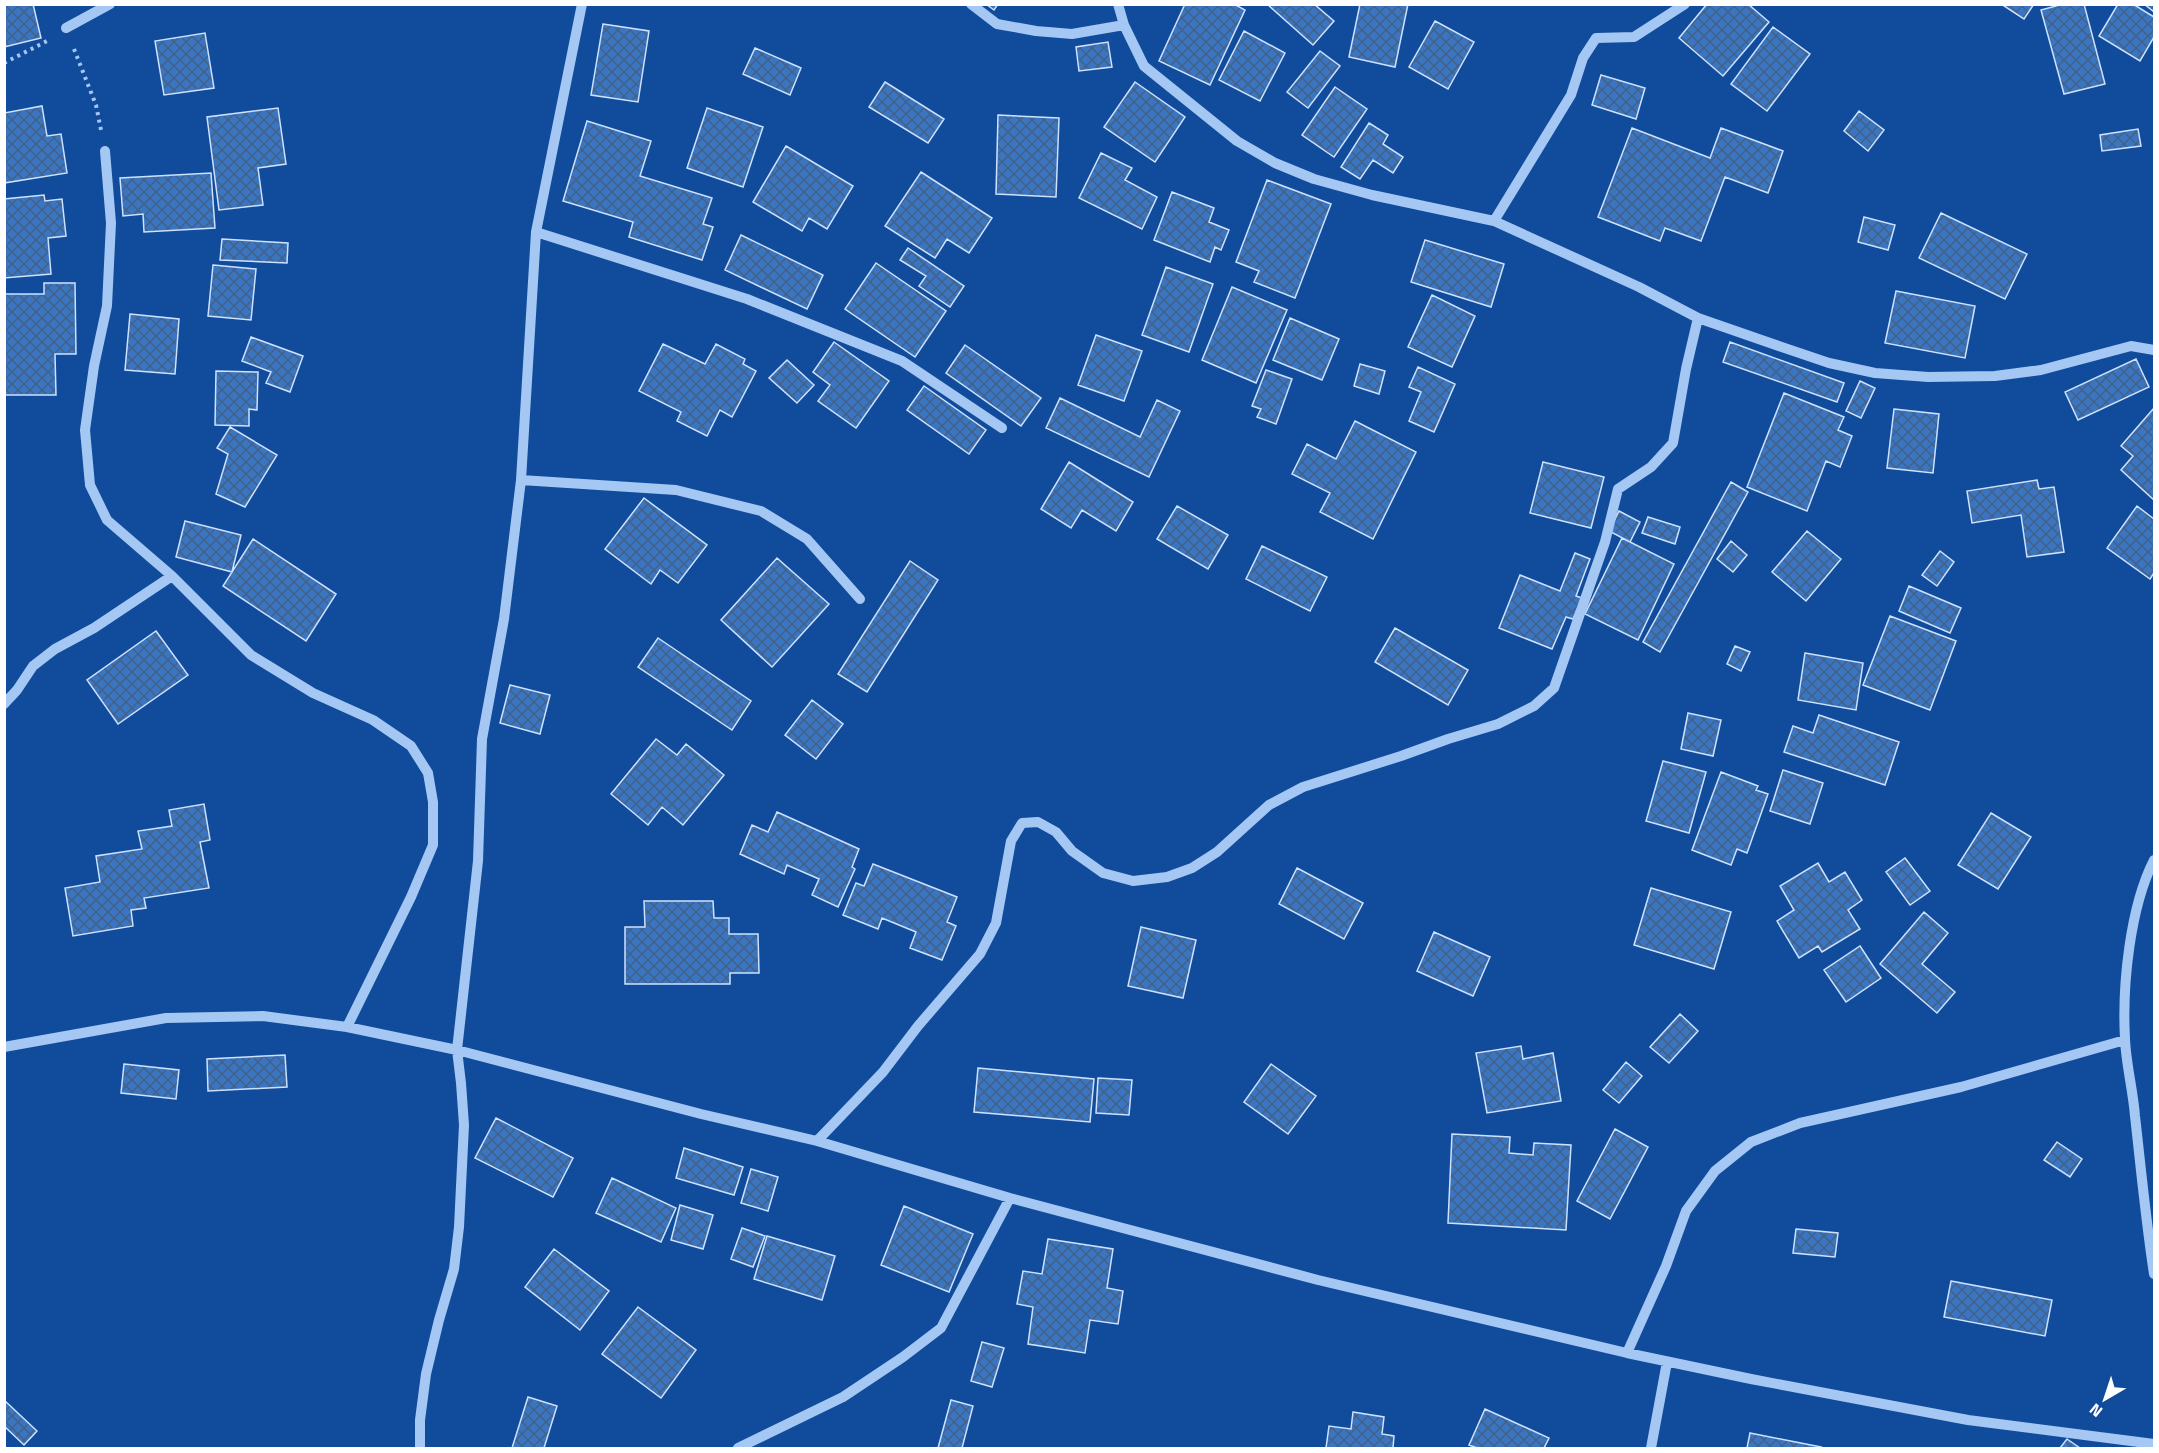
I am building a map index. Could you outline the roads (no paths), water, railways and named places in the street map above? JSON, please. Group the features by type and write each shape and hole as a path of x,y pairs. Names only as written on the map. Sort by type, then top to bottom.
{"street":[{"path":"66,28 110,4"},
{"path":"420,1449 420,1420 426,1374 454,1269 459,1227 464,1125 457,1050 478,861 482,740 504,619 521,480 536,232 582,4"},
{"path":"970,4 997,24 1036,31 1072,34 1124,25"},
{"path":"1118,4 1124,25 1144,66 1237,141 1275,163 1314,179 1372,195 1494,221 1639,287 1698,318 1829,363 1875,373 1928,377 1995,376 2041,370 2131,346 2154,350"},
{"path":"1494,221 1570,95 1583,58 1596,38 1634,37 1686,4"},
{"path":"105,151 111,223 107,306 94,366 85,430 90,485 107,520 172,576 251,655 314,693 373,720 411,747 428,773 434,802 433,845 411,897 347,1027"},
{"path":"536,232 747,299 902,361 1002,428"},
{"path":"817,1141 883,1072 918,1026 980,954 996,923 1011,841 1022,822 1038,822 1056,831 1072,851 1103,873 1133,881 1167,877 1192,868 1217,852 1269,805 1302,787 1401,756 1448,738 1498,724 1534,706 1554,688 1605,542 1618,489 1651,466 1673,442 1698,318"},
{"path":"521,480 676,490 761,511 807,540 860,599"},
{"path":"4,704 17,690 33,666 172,576"},
{"path":"2154,860 2147,875 2134,923 2125,982 2125,1040 2154,1274"},
{"path":"4,1047 166,1018 263,1016 347,1027 457,1050 817,1141 1010,1198 1318,1280 1627,1353 1968,1420 2154,1444"},
{"path":"1627,1353 1666,1266 1686,1211 1715,1171 1751,1142 1800,1123 1961,1087 2125,1040"},
{"path":"738,1449 843,1397 903,1357 941,1328 1010,1198"},
{"path":"1651,1449 1667,1362"}]}
